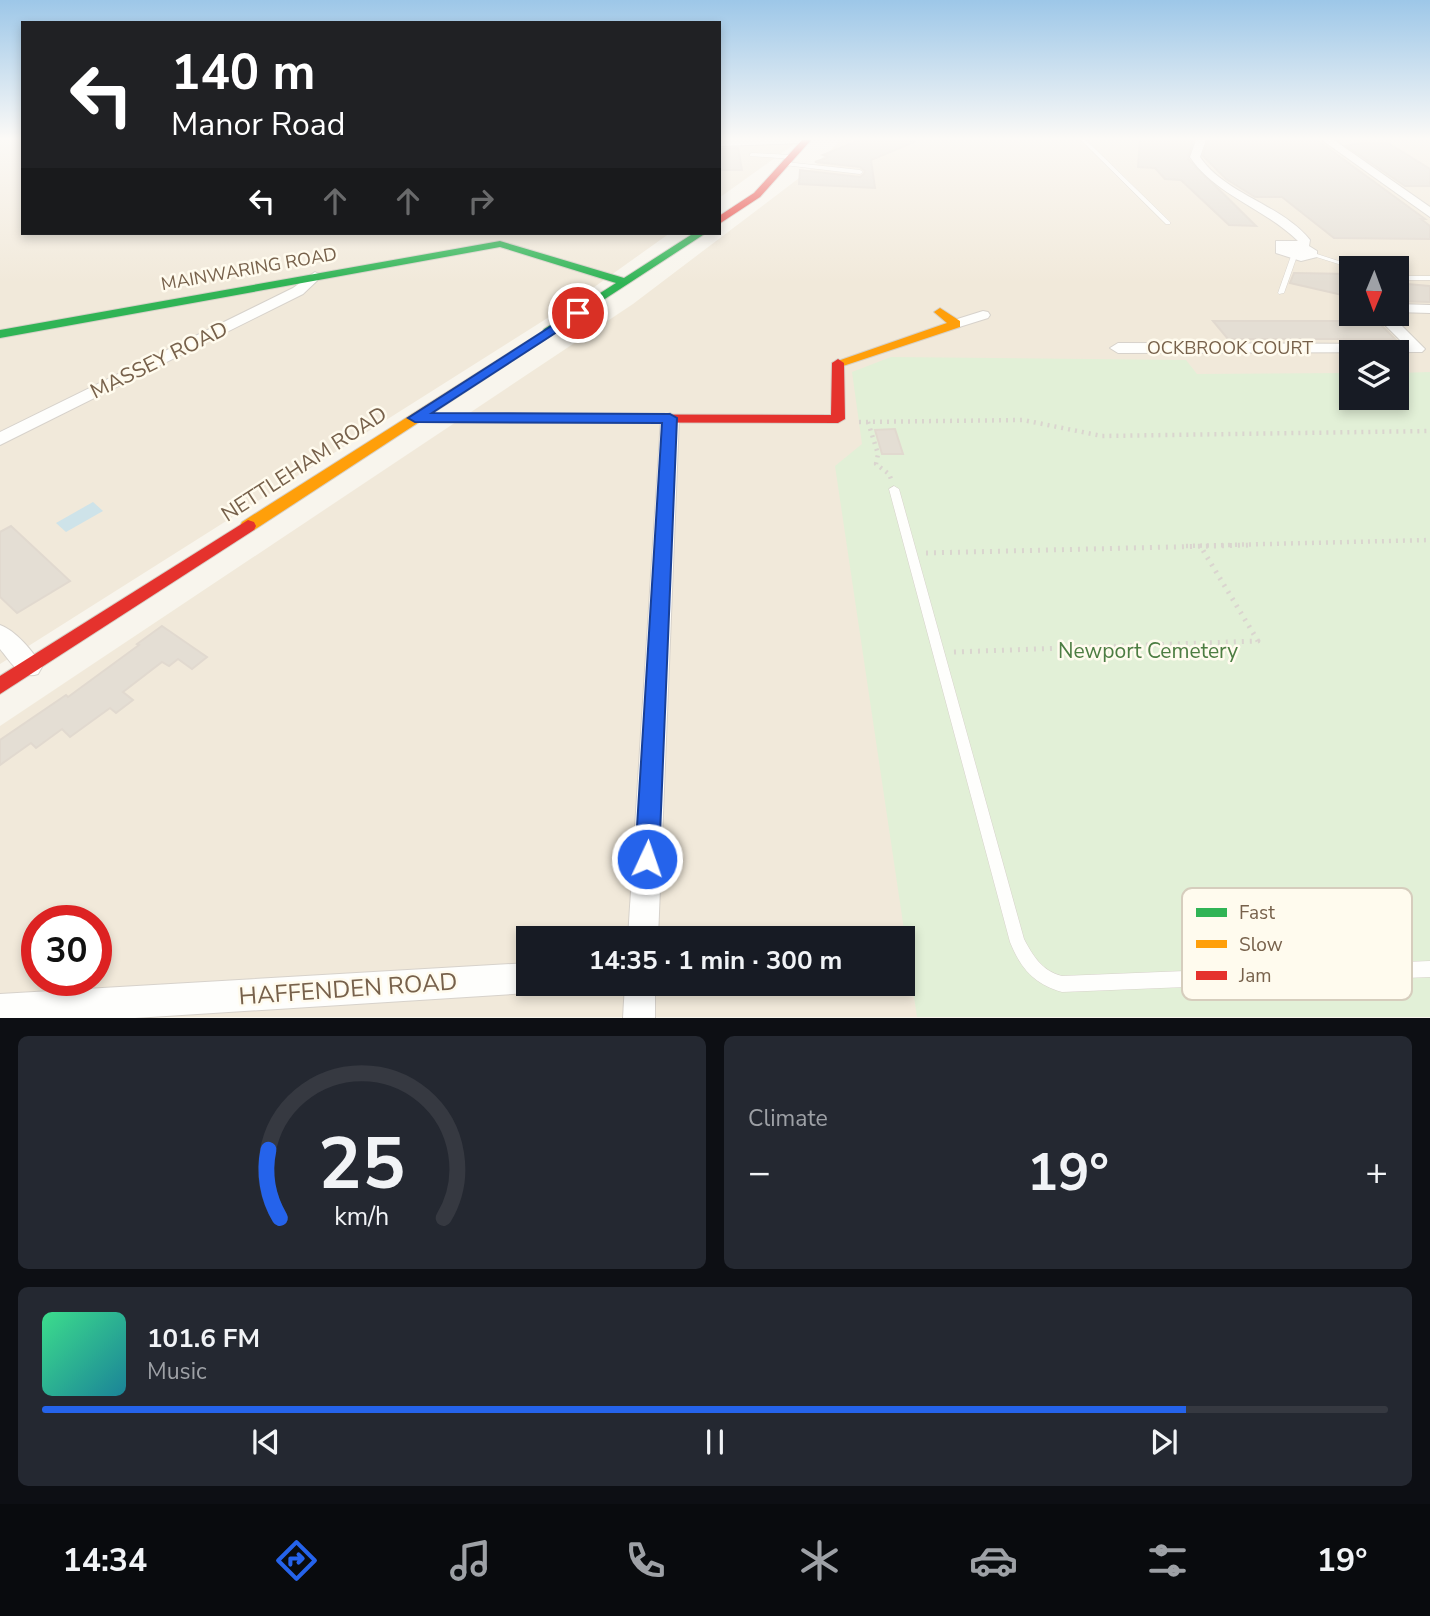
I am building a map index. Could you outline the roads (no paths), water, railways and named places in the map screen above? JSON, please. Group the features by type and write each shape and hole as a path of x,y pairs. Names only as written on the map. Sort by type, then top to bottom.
{"street":[{"path":"721,220 764,188"},
{"path":"1229,188 1289,225 1304,240 1303,252"},
{"path":"1394,188 1430,213"},
{"name":"NETTLEHAM ROAD","path":"0,686 698,235"},
{"name":"MAINWARING ROAD","path":"0,334 500,244 625,282"},
{"name":"MASSEY ROAD","path":"0,439 298,291 315,276"},
{"path":"1409,308 1430,309"},
{"path":"940,312 956,324"},
{"path":"415,418 838,419 838,363 983,315"},
{"name":"OCKBROOK COURT","path":"1118,348 1417,349 1393,326"},
{"path":"644,926 670,418"},
{"path":"0,634 30,667"},
{"name":"HAFFENDEN ROAD","path":"0,1010 516,979"},
{"path":"639,1017 640,996"}],"lane":[{"path":"1132,188 1168,223"},
{"path":"1281,293 1303,252 1339,263"},
{"path":"1409,278 1430,278"},
{"path":"894,489 1017,942 1031,968 1047,981 1062,984 1182,979"},
{"path":"1412,971 1430,970"}],"park label":[{"name":"Newport Cemetery","path":"1148,651"}]}
